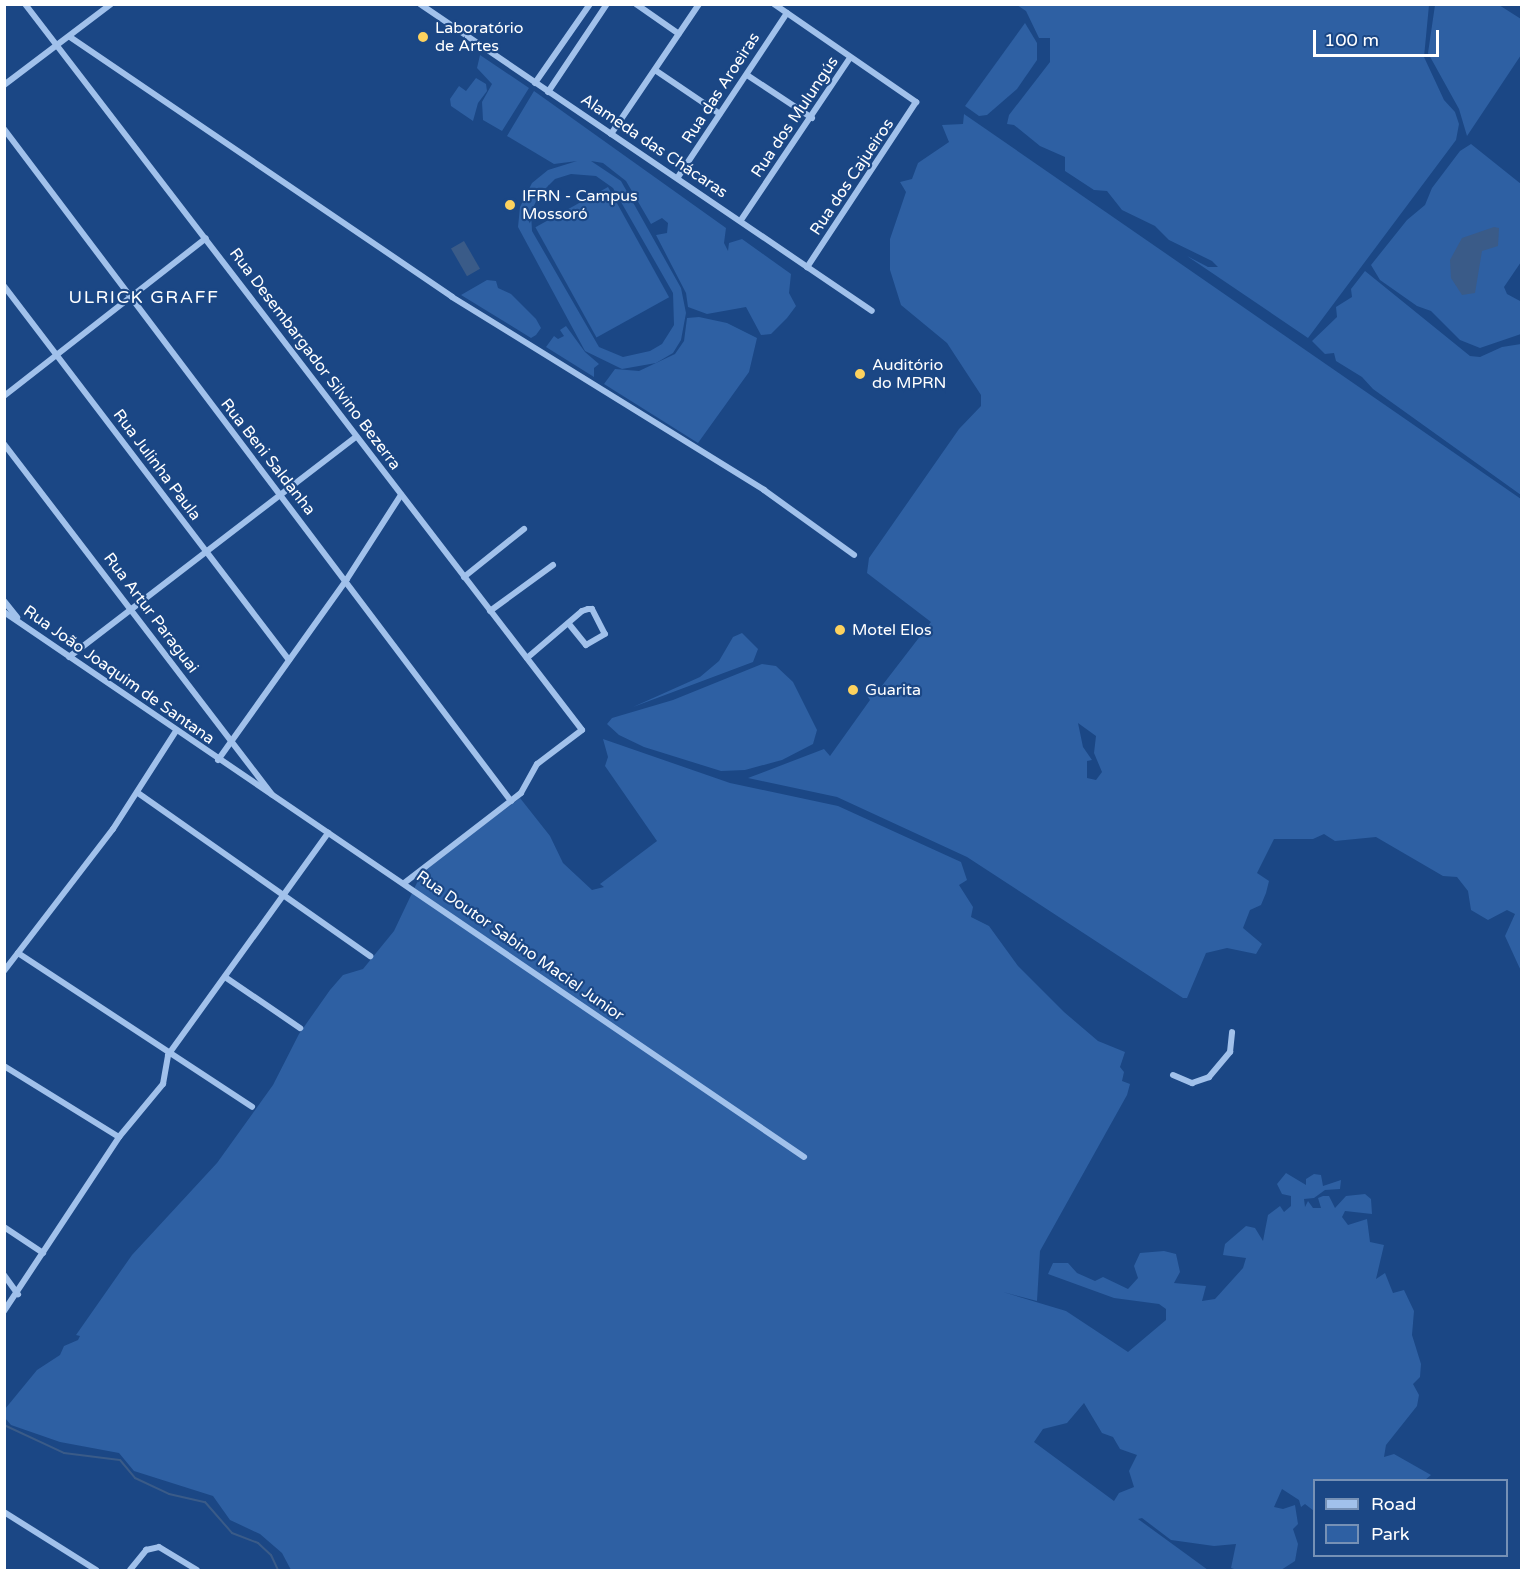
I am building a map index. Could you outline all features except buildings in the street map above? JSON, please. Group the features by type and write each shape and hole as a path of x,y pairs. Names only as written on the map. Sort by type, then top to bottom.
{"street":[{"name":"Rua Desembargador Silvino Bezerra","path":"25,4 582,730 537,764 521,793 511,801"},
{"path":"4,86 111,4"},
{"name":"Alameda das Chácaras","path":"420,4 548,92 678,177 872,311"},
{"path":"535,83 590,4"},
{"path":"548,92 607,4"},
{"path":"636,4 679,34"},
{"path":"611,134 699,4"},
{"path":"774,4 850,58"},
{"name":"Rua das Aroeiras","path":"678,177 787,12"},
{"path":"70,37 452,297 764,490 854,555"},
{"name":"Rua dos Cajueiros","path":"807,267 916,106 916,100 850,58"},
{"name":"Rua dos Mulungús","path":"741,220 812,118 850,58"},
{"path":"655,70 720,114"},
{"path":"747,75 812,118"},
{"name":"Rua Beni Saldanha","path":"4,129 346,579 511,801"},
{"path":"4,396 206,238"},
{"name":"Rua Julinha Paula","path":"4,286 289,660"},
{"path":"69,657 356,436"},
{"name":"Rua Artur Paraguai","path":"4,444 276,799"},
{"path":"218,760 346,579 401,495"},
{"path":"464,577 524,529"},
{"path":"490,611 553,565"},
{"path":"4,601 21,623"},
{"path":"527,658 582,611 592,609 605,634 586,645 568,623"},
{"name":"Rua João Joaquim de Santana","path":"4,612 218,760"},
{"path":"4,970 138,793 176,731"},
{"name":"Rua Doutor Sabino Maciel Junior","path":"218,760 404,883 804,1156"},
{"path":"138,793 370,956"},
{"path":"404,883 511,801"},
{"path":"4,1311 18,1294 119,1137 163,1084 168,1055 328,833"},
{"path":"18,953 168,1055 252,1107"},
{"path":"225,977 300,1029"},
{"path":"1173,1075 1192,1083 1209,1077 1230,1052 1232,1032"},
{"path":"4,1066 119,1137"},
{"path":"4,1227 43,1253"},
{"path":"4,1275 18,1294"},
{"path":"4,1512 96,1570"},
{"path":"130,1570 150,1548 170,1551 197,1570"}],"green space":[{"path":"1017,5 1429,5 1424,57 1444,100 1455,112 1459,124 1456,140 1308,338 1187,256 1208,267 1218,267 1212,261 1169,240 1155,226 1122,210 1107,191 1094,190 1065,171 1065,157 1040,146 1014,125 1007,124 1009,115 1050,62 1050,38 1039,38 1026,11"},
{"path":"1435,5 1499,5 1521,19 1521,55 1467,136 1459,109 1428,53"},
{"path":"1025,23 1037,43 1037,60 1017,89 987,115 979,116 965,106"},
{"path":"480,55 529,88 502,131 483,120 482,102 492,84 477,68"},
{"path":"476,78 486,84 487,91 478,103 473,121 451,106 450,99 459,86 466,91"},
{"path":"534,91 726,228 724,243 728,251 729,243 742,239 791,274 789,293 796,306 771,334 761,335 746,307 707,314 688,307 686,293 656,235 667,233 668,223 662,218 651,224 626,181 603,163 591,161 621,181 681,288 686,313 681,340 673,353 656,363 622,369 585,351 518,227 520,207 532,183 548,170 577,161 554,164 507,136","holes":["571,174 596,176 613,188 673,293 674,325 662,344 650,351 623,357 599,347 532,231 531,212 539,195 555,179"]},
{"path":"964,114 1521,499 1521,971 1505,936 1515,914 1507,910 1488,920 1471,910 1468,891 1457,877 1443,876 1376,837 1335,841 1324,834 1313,839 1274,839 1257,873 1269,881 1266,893 1261,905 1250,910 1243,928 1262,944 1256,954 1227,948 1206,953 1187,998 1183,998 967,857 837,797 748,778 824,749 830,756 870,700 868,697 877,685 881,687 931,622 867,573 869,558 959,429 981,406 981,395 947,343 901,305 890,270 890,239 906,192 900,182 912,179 918,163 949,142 942,125 963,124","holes":["1078,723 1096,736 1094,753 1102,772 1096,780 1087,778 1087,761 1092,760 1083,747"]},
{"path":"1471,144 1521,184 1521,262 1504,287 1507,294 1520,301 1521,334 1480,348 1460,340 1431,311 1417,306 1380,280 1371,265 1407,220 1425,205 1432,188 1460,151"},
{"path":"608,187 669,297 596,337 535,227"},
{"path":"1365,271 1470,356 1480,357 1502,347 1521,344 1521,495 1373,389 1362,377 1336,361 1334,353 1325,354 1312,341 1337,317 1336,307 1352,297 1351,289"},
{"path":"487,280 496,281 498,288 511,294 536,319 541,328 536,335 531,338 461,295"},
{"path":"699,317 727,323 757,338 749,372 698,443 604,384 615,369 639,371 675,354 684,341 687,318"},
{"path":"566,326 585,352 599,364 594,368 594,377 546,347 554,336 558,339 564,336 560,330"},
{"path":"742,633 758,649 753,662 633,707 700,677 719,661 733,637"},
{"path":"762,664 776,666 793,682 817,730 813,744 782,760 745,770 721,771 644,747 619,735 607,724 612,718 673,700"},
{"path":"603,739 730,783 838,806 961,862 967,880 959,885 973,907 971,917 989,926 1018,966 1064,1012 1098,1041 1125,1052 1120,1067 1124,1072 1122,1081 1130,1084 1127,1095 1040,1251 1037,1301 1003,1292 1066,1311 1128,1352 1166,1320 1166,1309 1159,1304 1114,1298 1048,1274 1053,1263 1068,1263 1077,1273 1095,1281 1103,1277 1128,1289 1138,1278 1134,1266 1140,1253 1164,1251 1176,1254 1180,1272 1174,1283 1206,1286 1202,1301 1215,1299 1243,1268 1246,1258 1223,1255 1225,1244 1246,1226 1255,1228 1263,1241 1268,1215 1280,1206 1284,1212 1291,1206 1291,1196 1282,1194 1277,1184 1286,1173 1306,1185 1306,1179 1314,1174 1321,1175 1323,1186 1341,1180 1340,1189 1325,1190 1314,1198 1304,1199 1305,1207 1308,1201 1313,1208 1321,1208 1318,1198 1323,1196 1329,1196 1335,1208 1346,1196 1365,1194 1371,1199 1372,1214 1345,1211 1342,1217 1348,1225 1367,1219 1370,1242 1384,1245 1376,1279 1385,1273 1393,1293 1404,1290 1414,1311 1412,1335 1421,1364 1420,1377 1413,1384 1419,1395 1417,1406 1386,1445 1384,1457 1394,1454 1431,1475 1426,1479 1313,1479 1313,1510 1305,1504 1301,1507 1299,1500 1282,1489 1274,1507 1283,1509 1295,1505 1298,1524 1293,1529 1298,1544 1295,1561 1281,1570 1231,1568 1236,1544 1214,1546 1171,1540 1142,1518 1138,1519 1208,1570 291,1570 282,1553 260,1534 230,1520 213,1496 134,1471 119,1453 60,1442 11,1425 5,1418 5,1409 37,1370 60,1355 64,1346 78,1340 80,1336 76,1335 132,1255 217,1163 273,1085 299,1034 330,990 343,975 363,969 394,931 423,870 520,798 550,836 563,863 592,890 604,887 600,884 657,841 605,766 608,757","holes":["1084,1403 1102,1433 1113,1437 1120,1449 1137,1455 1129,1471 1134,1487 1119,1493 1114,1501 1034,1442 1043,1429 1067,1423"]}],"shaded area":[{"path":"1494,227 1499,228 1498,246 1482,251 1475,293 1462,295 1451,278 1450,260 1462,238"},
{"path":"464,241 480,269 467,276 451,248"}],"waterway":[{"path":"4,1425 64,1453 120,1460 135,1478 169,1494 205,1502 232,1533 258,1543 271,1555 278,1570"}],"place":[{"name":"Laboratório de Artes","path":"423,37"},
{"name":"IFRN - Campus Mossoró","path":"510,205"},
{"name":"Auditório do MPRN","path":"860,374"},
{"name":"Motel Elos","path":"840,630"},
{"name":"Guarita","path":"853,690"}],"district":[{"name":"ULRICK GRAFF","path":"144,297"}]}
